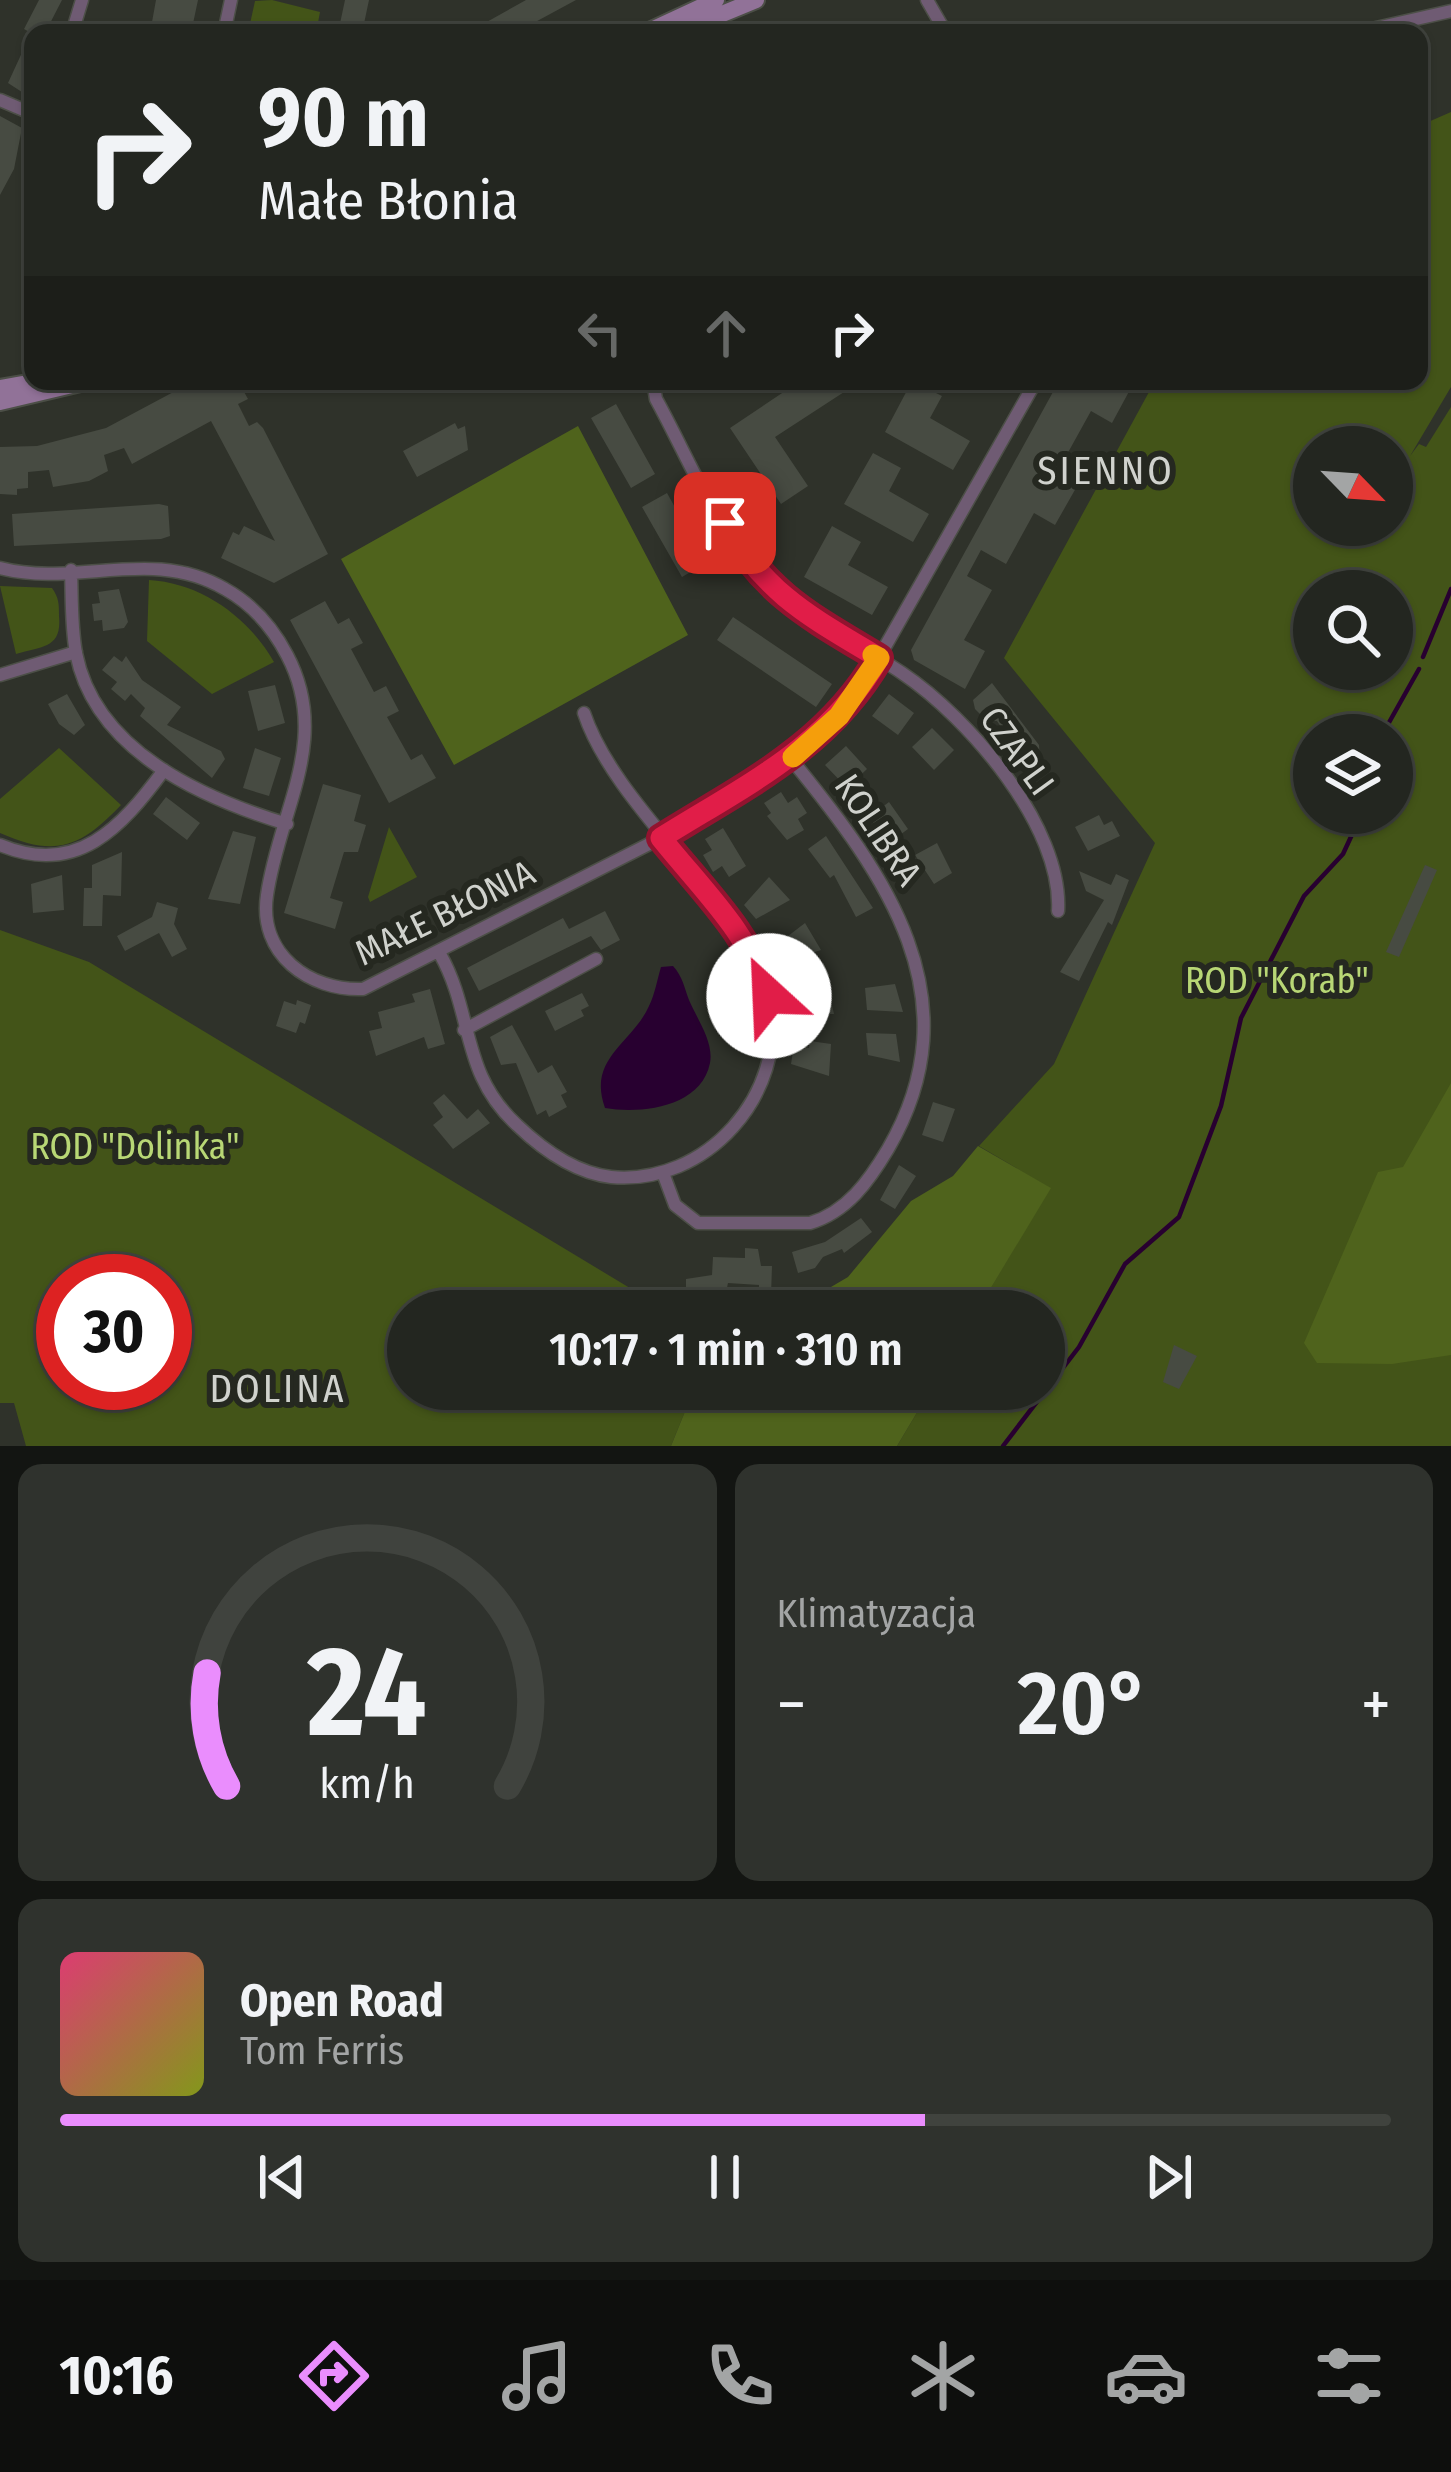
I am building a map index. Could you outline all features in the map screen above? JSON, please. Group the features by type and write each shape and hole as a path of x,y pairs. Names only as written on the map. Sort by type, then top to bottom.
{"street":[{"path":"670,24 720,6 756,0"},
{"path":"691,24 720,6"},
{"path":"1392,24 1451,10"},
{"path":"0,402 51,390"},
{"name":"CZAPLI","path":"654,390 764,581 807,616 879,658 951,712 1002,772 1051,859 1060,884 1058,911"},
{"name":"MAŁE BŁONIA","path":"0,568 141,566 180,571 224,588 265,621 294,668 308,719 304,764 266,913 278,949 295,970 331,988 363,989 661,838 791,759 839,716 879,658 1031,390"},
{"path":"71,570 76,652 100,710 164,770 226,805 287,824"},
{"path":"0,675 76,652"},
{"path":"440,954 483,1086 531,1138 590,1172 625,1177 663,1173 706,1152 746,1112 770,1054 772,1016 760,964 661,838 591,735 584,713"},
{"name":"KOLIBRA","path":"663,1173 675,1205 698,1222 810,1223 837,1210 861,1189 910,1102 922,1054 923,1019 899,914 873,863 791,759"},
{"path":"0,845 52,856 88,849 132,812 164,770"},
{"path":"464,1030 596,959"}],"green space":[{"path":"272,0 320,12 318,24 250,24 255,1"},
{"name":"ROD \"Korab\"","path":"1451,112 1451,387 1413,451 1413,426 1293,426 1293,546 1413,546 1413,452 1419,444 1426,447 1451,407 1451,1446 897,1446 918,1410 1065,1410 1065,1290 989,1290 1050,1188 979,1146 1054,1064 1155,843 1004,658 1150,390 1428,390 1428,122"},
{"path":"578,426 688,635 454,765 341,559"},
{"path":"149,580 187,588 222,606 251,631 274,662 212,694 147,641"},
{"path":"0,586 52,588 59,608 54,640 16,654"},
{"path":"59,748 121,805 93,831 66,844 37,845 0,833 0,799"},
{"path":"389,827 417,877 370,902 368,897"},
{"name":"ROD \"Dolinka\"","path":"0,930 89,962 633,1290 387,1290 387,1410 686,1410 671,1446 26,1446 14,1403 0,1403"},
{"path":"1451,1083 1451,1355 1392,1364 1317,1363 1304,1343 1378,1172 1403,1167"},
{"path":"978,1146 1051,1188 990,1290 826,1290 848,1277 911,1201 953,1176"},
{"path":"686,1410 918,1410 897,1446 671,1446"}],"shaded area":[{"path":"673,966 710,1047 704,1078 695,1090 667,1105 605,1108 601,1091 607,1064 649,1006 661,967"}],"building":[{"path":"39,0 62,0 50,24 27,24"},
{"path":"156,0 198,0 193,24 152,24"},
{"path":"345,0 369,0 364,24 340,24"},
{"path":"526,0 576,0 532,24 483,24"},
{"path":"24,48 24,93 8,83"},
{"path":"0,116 22,128 14,169 0,195"},
{"path":"177,390 243,390 248,399 238,404 249,426 257,422 263,428 328,554 274,583 221,558 233,532 239,535 244,526 275,541 211,421 132,464 124,448 104,455 108,471 89,481 53,487 49,470 28,472 28,488 17,489 17,495 0,494 0,447 37,446 106,428"},
{"path":"787,390 847,390 775,437 808,486 781,504 730,428"},
{"path":"907,390 930,390 942,396 930,418 970,441 953,470 885,432"},
{"path":"1054,390 1130,390 1112,423 1091,411 1055,476 1076,488 1055,525 1034,513 1006,564 981,550 967,576 992,590 964,640 985,651 965,689 914,660 911,650"},
{"path":"616,404 655,474 631,488 591,418"},
{"path":"455,423 458,429 465,426 468,450 417,477 403,451"},
{"path":"873,453 901,468 889,491 929,514 913,542 844,504"},
{"path":"667,493 706,563 682,577 642,507"},
{"path":"168,506 170,536 161,539 14,546 12,514"},
{"path":"832,526 861,542 848,565 888,587 872,615 804,577"},
{"path":"119,589 128,622 124,628 103,631 102,620 94,621 92,604 100,603 98,592"},
{"path":"325,601 338,624 349,618 363,643 351,649 374,692 386,686 399,711 387,717 411,760 422,754 436,778 389,803 290,620"},
{"path":"733,617 832,684 816,707 717,640"},
{"path":"114,656 122,662 126,656 142,680 181,707 167,725 221,751 225,759 212,778 140,716 145,708 131,694 125,701 111,689 117,682 102,670"},
{"path":"992,683 1039,745 1040,760 1029,769 997,721 986,720 975,709 973,700"},
{"path":"275,685 285,723 258,731 248,691"},
{"path":"67,694 85,725 74,735 59,724 48,704"},
{"path":"889,694 914,713 898,735 872,716"},
{"path":"932,728 954,750 934,770 912,747"},
{"path":"846,746 867,769 847,788 825,765"},
{"path":"255,748 281,758 269,796 243,788"},
{"path":"323,784 361,795 354,821 366,825 358,852 344,852 330,898 343,902 335,929 284,913"},
{"path":"781,792 788,803 797,797 807,813 798,819 804,830 787,840 767,816 771,813 764,803"},
{"path":"166,797 200,823 187,840 153,814"},
{"path":"889,802 908,829 889,843 869,817"},
{"path":"1099,815 1104,825 1112,821 1120,836 1088,851 1075,827"},
{"path":"723,828 746,866 729,877 722,866 713,872 703,855 712,850 705,839"},
{"path":"233,831 256,837 240,904 208,899"},
{"path":"826,836 873,908 856,917 834,875 830,878 808,849"},
{"path":"937,843 952,873 934,884 915,855"},
{"path":"122,852 121,896 103,895 102,926 83,926 84,888 92,888 92,865"},
{"path":"1425,865 1437,870 1399,957 1386,952"},
{"path":"1079,871 1111,885 1116,874 1129,880 1112,925 1108,922 1079,981 1060,972 1104,900 1086,891"},
{"path":"62,875 64,910 33,913 31,884"},
{"path":"769,877 790,900 756,919 744,905"},
{"path":"157,902 178,908 174,924 187,949 172,957 159,933 125,951 117,936 152,917"},
{"path":"605,911 620,940 601,950 591,936 479,991 467,968 563,918 569,929"},
{"path":"805,923 821,950 783,962 775,946"},
{"path":"827,984 834,1014 794,1014 792,995"},
{"path":"895,984 903,1012 867,1010 865,988"},
{"path":"430,989 445,1044 428,1049 424,1037 376,1056 369,1031 382,1028 378,1012 415,1002 412,994"},
{"path":"582,993 589,1006 581,1010 584,1016 555,1031 545,1011"},
{"path":"297,1000 311,1005 305,1024 300,1022 296,1033 276,1026 284,1001 296,1005"},
{"path":"512,1025 538,1073 552,1065 567,1092 561,1095 567,1107 549,1117 546,1110 537,1115 516,1063 501,1065 490,1037"},
{"path":"866,1033 896,1034 900,1062 868,1055"},
{"path":"810,1041 831,1044 829,1076 791,1064 794,1045 809,1048"},
{"path":"444,1094 467,1119 478,1109 490,1123 453,1149 433,1125 443,1117 433,1103"},
{"path":"933,1102 955,1109 943,1142 922,1135"},
{"path":"899,1165 916,1176 895,1209 880,1200"},
{"path":"861,1218 872,1232 844,1253 842,1249 823,1257 815,1268 798,1273 792,1252 825,1242"},
{"path":"745,1248 758,1249 761,1266 772,1266 771,1290 728,1283 726,1290 686,1290 686,1279 712,1275 713,1257 745,1258"},
{"path":"1174,1345 1197,1356 1179,1389 1163,1382"}],"waterway":[{"path":"1423,657 1451,589"},
{"path":"1394,714 1419,669"},
{"path":"1003,1446 1079,1347 1125,1264 1179,1217 1221,1106 1241,1018 1304,896 1343,854 1352,834"}],"slow traffic":[{"path":"793,757 861,689 879,658 873,655"}],"district":[{"name":"SIENNO","path":"1106,471"},
{"name":"DOLINA","path":"278,1389"}],"route":[{"path":"725,523 746,559 787,602 879,658 850,703 813,741 661,838 760,964 769,996"}]}
